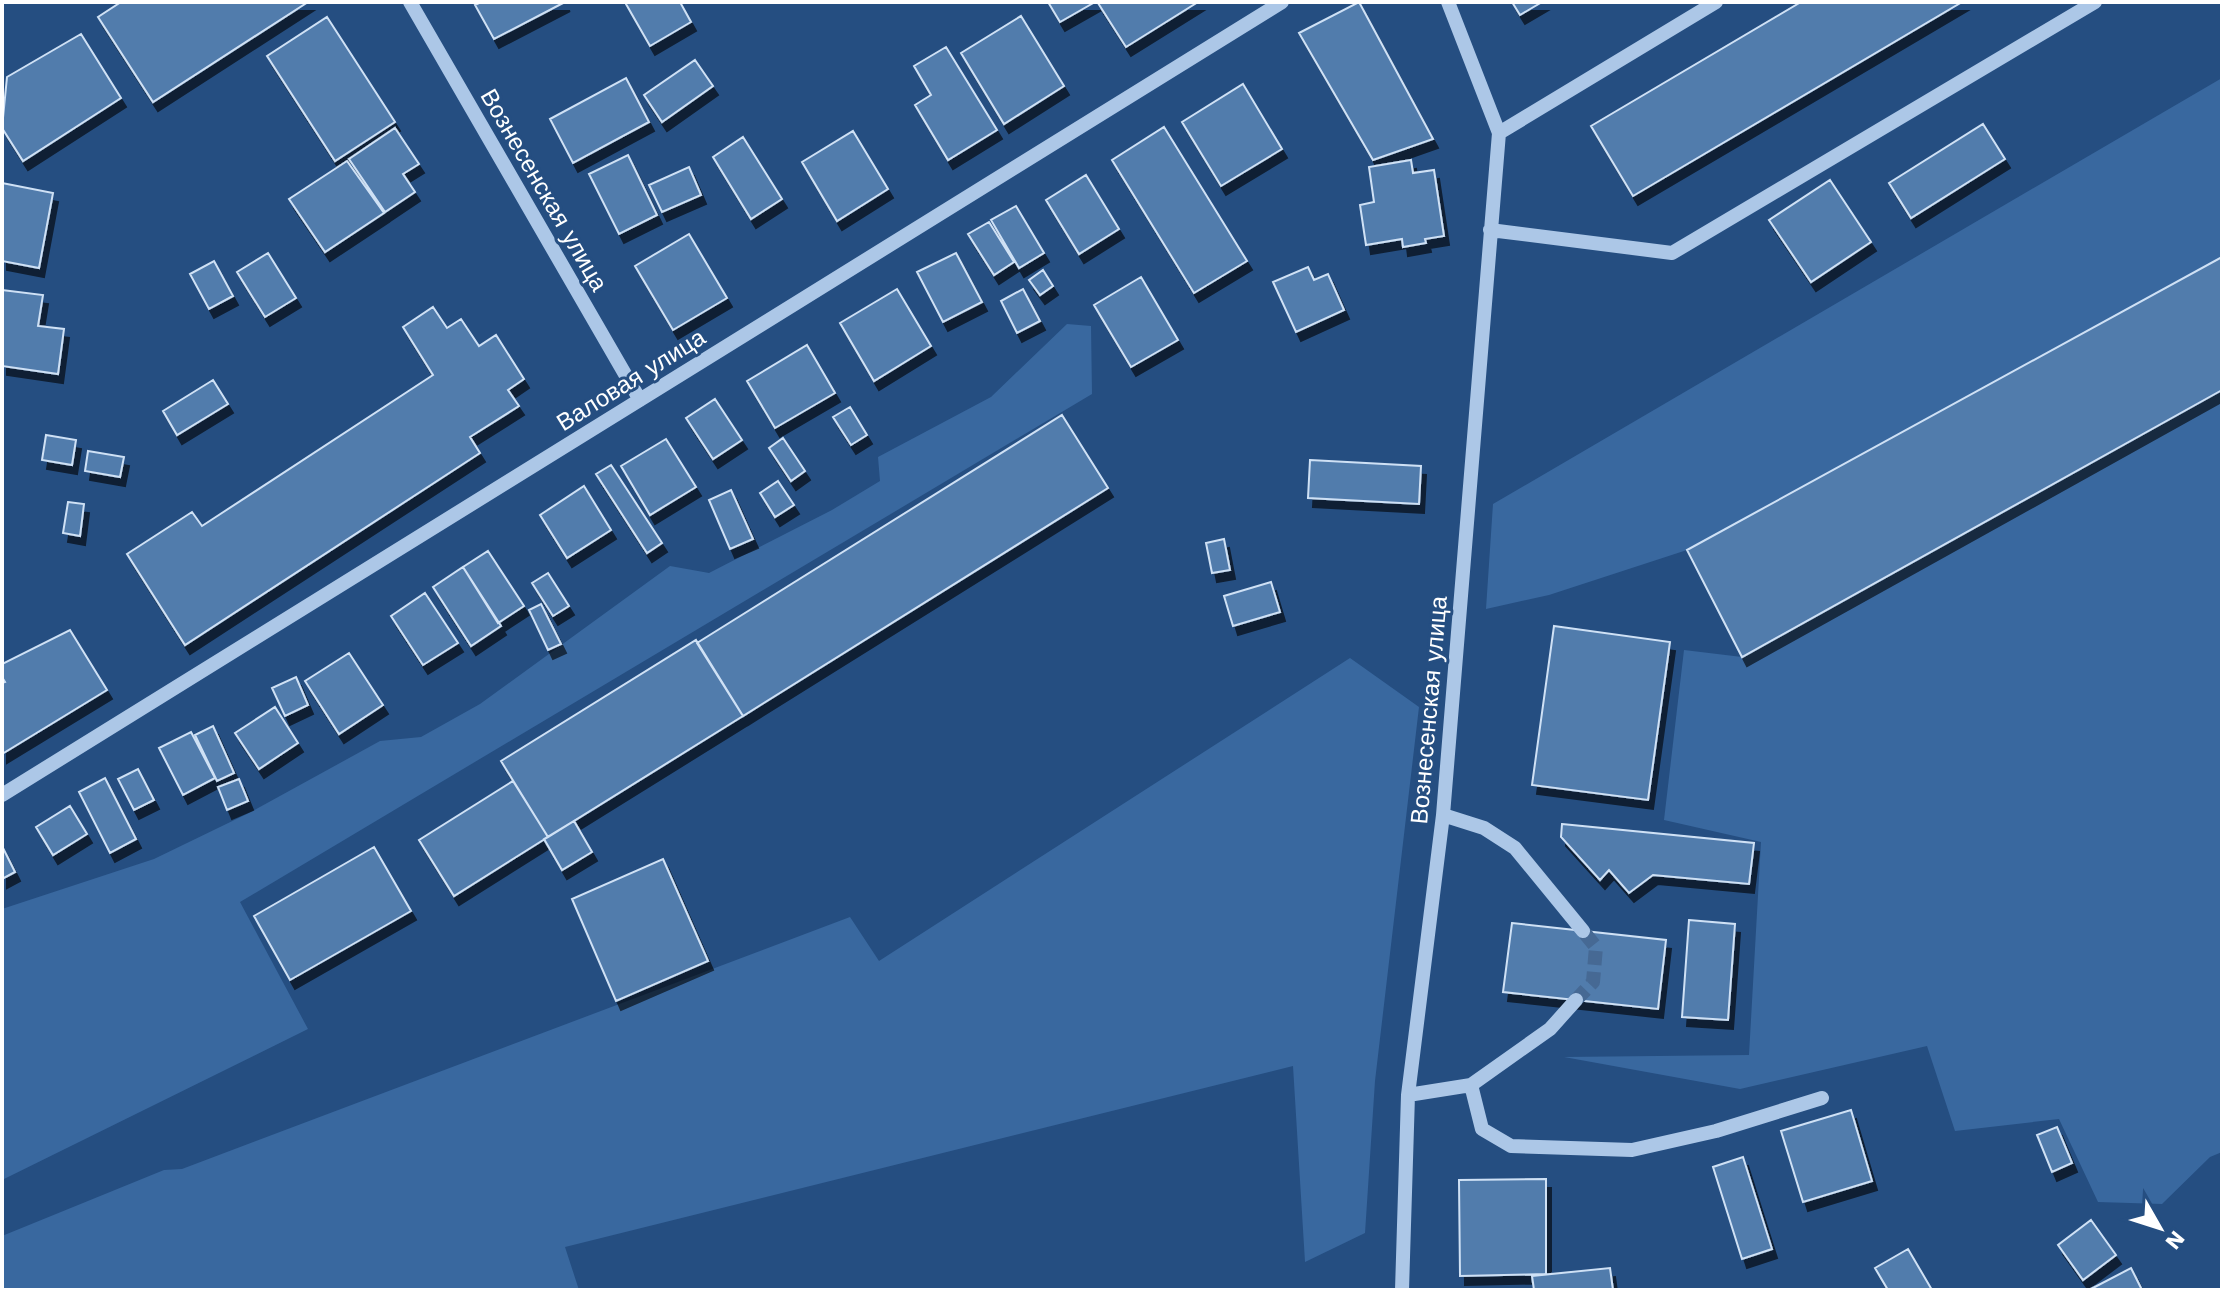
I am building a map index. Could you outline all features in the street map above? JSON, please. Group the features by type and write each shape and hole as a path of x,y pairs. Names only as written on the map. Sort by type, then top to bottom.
{"street":[{"name":"Вознесенская улица","path":"410,2 640,400"},
{"name":"Валовая улица","path":"2,795 1282,2"},
{"path":"1448,2 1499,133 1716,2"},
{"path":"1490,230 1672,253 2095,2"},
{"name":"Вознесенская улица","path":"1402,1290 1408,1095 1443,815 1499,133"},
{"path":"1443,815 1484,828 1515,848 1583,931"},
{"path":"1408,1095 1471,1085 1550,1029 1576,1000"},
{"path":"1471,1085 1482,1129 1511,1146 1632,1150 1716,1131 1822,1098"}],"shaded area":[{"path":"2222,78 2222,257 1687,550 1549,595 1486,609 1493,504"},
{"path":"1067,324 1091,326 1092,394 240,902 308,1029 2,1180 2,909 154,859 251,812 380,741 421,737 480,704 670,566 709,573 832,510 880,481 878,457 991,397"},
{"path":"2222,390 2222,1152 2210,1157 2162,1204 2098,1202 2059,1119 1955,1131 1927,1046 1740,1089 1564,1057 1749,1055 1761,842 1664,820 1684,650 1742,657"},
{"path":"1350,658 1419,707 1375,1081 1365,1233 1305,1262 1293,1066 565,1247 579,1290 2,1290 2,1236 164,1170 182,1169 850,917 879,961"}],"building":[{"path":"121,2 308,2 153,102 98,17"},
{"path":"481,2 565,2 494,39 475,5"},
{"path":"680,2 691,22 650,46 626,4"},
{"path":"1048,2 1095,2 1060,22"},
{"path":"1198,2 1126,47 1098,3"},
{"path":"1359,2 1433,139 1373,160 1299,33"},
{"path":"1512,2 1542,2 1520,15"},
{"path":"1801,2 1962,2 1633,196 1591,126"},
{"path":"1021,16 1064,86 1004,124 961,53"},
{"path":"327,17 395,122 335,161 267,56"},
{"path":"81,34 121,98 23,161 2,128 7,77"},
{"path":"946,47 997,130 948,160 915,105 931,95 914,66"},
{"path":"695,60 713,86 662,122 644,95"},
{"path":"626,78 649,122 573,163 550,119"},
{"path":"1243,84 1282,149 1221,186 1182,122"},
{"path":"1983,124 2005,159 1911,218 1889,183"},
{"path":"1164,127 1247,261 1194,293 1112,160"},
{"path":"395,128 419,164 403,174 415,192 385,212 349,159"},
{"path":"853,131 888,189 837,221 802,162"},
{"path":"743,137 782,199 751,219 713,157"},
{"path":"628,155 657,215 619,234 589,174"},
{"path":"1411,160 1413,173 1434,170 1444,236 1403,247 1402,239 1366,245 1360,205 1374,202 1369,167"},
{"path":"347,161 384,213 325,252 289,199"},
{"path":"689,167 701,195 662,212 649,185"},
{"path":"1086,175 1119,229 1079,254 1046,200"},
{"path":"1830,180 1871,242 1811,282 1769,220"},
{"path":"2,183 53,193 39,268 2,261"},
{"path":"1016,206 1044,253 1019,268 991,220"},
{"path":"989,222 1014,262 994,275 968,234"},
{"path":"689,234 727,298 673,330 635,266"},
{"path":"268,253 296,298 265,317 237,272"},
{"path":"956,253 982,302 943,322 917,272"},
{"path":"2222,257 2222,390 1742,657 1687,550"},
{"path":"214,261 233,296 209,309 190,274"},
{"path":"1308,267 1314,280 1328,274 1344,310 1296,332 1273,282"},
{"path":"1043,270 1053,286 1040,295 1029,280"},
{"path":"1141,277 1178,340 1131,367 1094,305"},
{"path":"897,289 931,346 874,381 840,323"},
{"path":"1023,289 1040,321 1017,333 1001,301"},
{"path":"2,290 43,295 38,326 64,329 58,374 2,366"},
{"path":"433,307 447,328 461,319 479,346 496,335 524,379 508,390 519,406 470,437 480,453 185,645 127,554 192,512 202,526 433,375 403,327"},
{"path":"807,345 835,393 775,428 747,381"},
{"path":"213,380 228,404 177,435 163,411"},
{"path":"715,399 742,440 713,459 686,418"},
{"path":"850,407 867,435 851,445 833,417"},
{"path":"1062,415 1108,488 743,716 697,643"},
{"path":"46,435 76,440 72,465 42,460"},
{"path":"783,438 805,471 791,481 769,448"},
{"path":"666,439 696,487 650,515 621,466"},
{"path":"88,451 124,457 120,477 85,471"},
{"path":"1310,460 1421,466 1419,504 1308,498"},
{"path":"611,465 662,543 647,553 596,474"},
{"path":"778,481 794,505 775,517 760,493"},
{"path":"584,486 611,530 567,558 540,515"},
{"path":"731,490 753,539 730,549 709,500"},
{"path":"68,502 84,504 80,536 63,533"},
{"path":"1224,539 1230,570 1212,573 1206,543"},
{"path":"488,551 524,606 498,623 463,567"},
{"path":"463,567 501,626 471,646 433,587"},
{"path":"548,573 569,606 553,616 532,583"},
{"path":"1271,582 1280,612 1233,626 1224,596"},
{"path":"425,593 458,643 423,665 391,616"},
{"path":"541,604 561,644 548,650 529,610"},
{"path":"1554,626 1670,642 1648,800 1532,785"},
{"path":"70,630 107,690 2,754 2,683 5,682 2,664"},
{"path":"696,640 743,716 548,837 501,761"},
{"path":"349,653 383,705 339,734 305,681"},
{"path":"296,677 308,705 285,716 272,688"},
{"path":"275,707 298,743 259,769 235,733"},
{"path":"213,726 234,773 217,781 195,735"},
{"path":"191,732 215,778 183,795 159,748"},
{"path":"138,769 154,800 134,810 118,779"},
{"path":"105,778 136,839 110,853 79,792"},
{"path":"239,779 248,801 227,810 218,787"},
{"path":"513,781 548,837 454,896 419,840"},
{"path":"70,806 87,834 53,855 36,827"},
{"path":"574,821 592,852 562,870 544,839"},
{"path":"1562,824 1754,843 1749,884 1653,875 1629,893 1609,870 1600,880 1561,837"},
{"path":"2,846 15,872 2,879"},
{"path":"374,847 411,911 290,980 254,916"},
{"path":"663,859 708,961 616,1001 572,899"},
{"path":"1689,920 1735,924 1728,1020 1682,1017"},
{"path":"1512,923 1666,940 1658,1009 1503,992"},
{"path":"1851,1110 1872,1181 1803,1202 1781,1131"},
{"path":"2057,1127 2072,1163 2052,1172 2037,1135"},
{"path":"1743,1157 1772,1249 1742,1259 1713,1167"},
{"path":"1546,1179 1546,1274 1460,1276 1459,1180"},
{"path":"2091,1220 2116,1255 2083,1280 2058,1245"},
{"path":"1908,1249 1932,1290 1888,1290 1875,1268"},
{"path":"1610,1268 1613,1290 1534,1290 1532,1276"},
{"path":"2131,1268 2142,1290 2089,1290"}],"tunnel":[{"path":"1576,1000 1593,982 1596,947 1583,931"}]}
